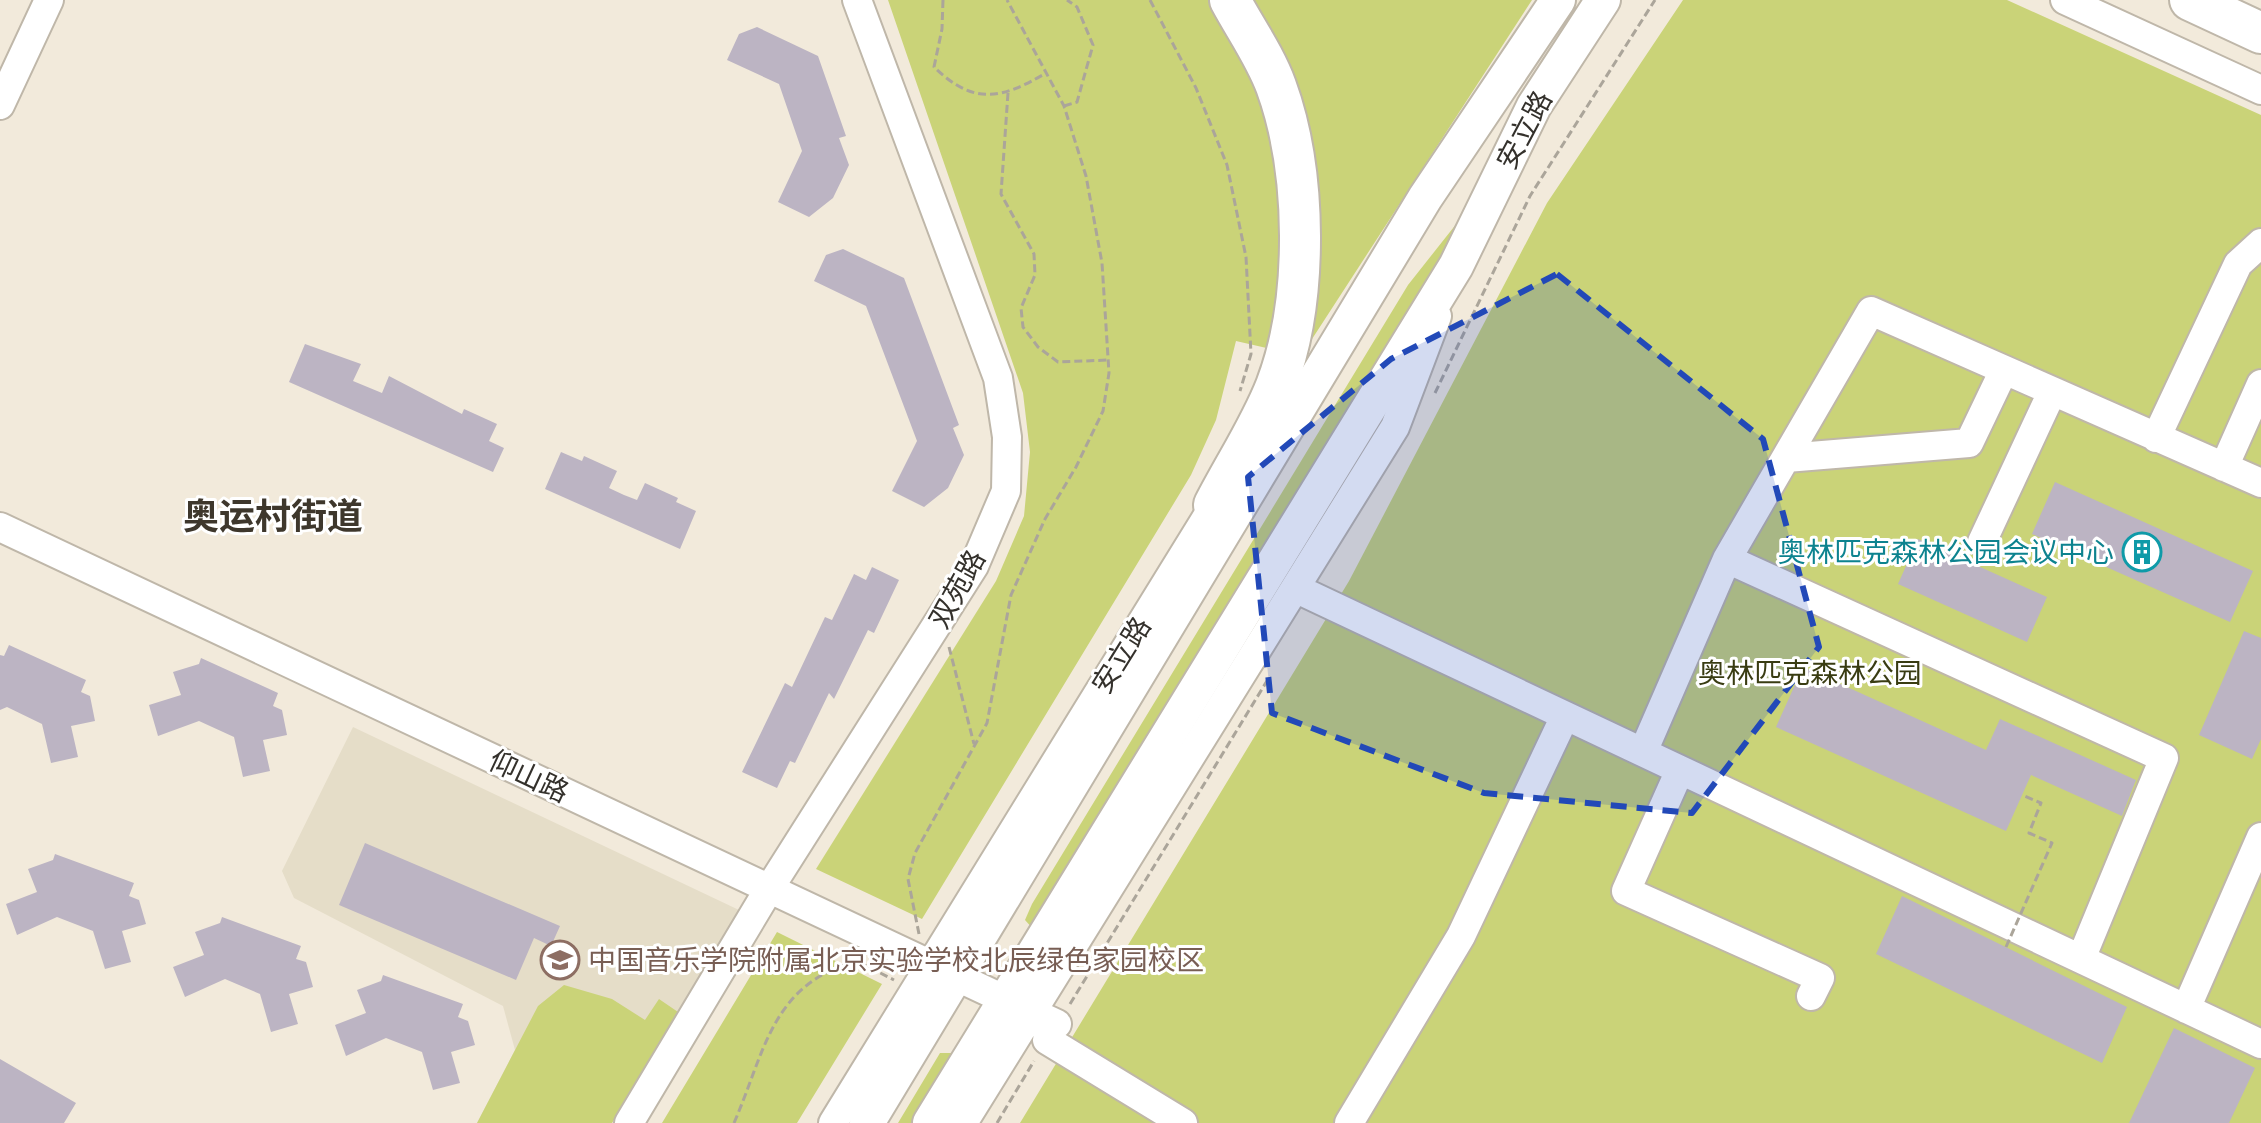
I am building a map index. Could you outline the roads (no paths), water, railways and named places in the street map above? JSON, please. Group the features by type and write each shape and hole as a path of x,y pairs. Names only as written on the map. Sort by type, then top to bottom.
{"highway":[{"path":"1214,505 1276,385 1290,327 1301,237 1296,162 1276,84 1230,0"},
{"path":"2190,0 2261,33"}],"main road":[{"name":"安立路","path":"867,1123 933,966 1425,198 1558,0"},
{"name":"安立路","path":"930,1123 1018,1006 1456,266 1534,106 1603,0"}],"street":[{"path":"0,105 49,0"},
{"name":"双苑路","path":"629,1123 769,889 974,566 1006,491 1007,437 998,378 857,0"},
{"path":"2065,0 2261,90"},
{"name":"安立路","path":"833,1123 933,966 1214,505 1355,287 1425,198"},
{"path":"2156,438 2238,264 2261,243"},
{"name":"安立路","path":"963,1123 1018,1006 1297,589 1395,427 1456,266"},
{"path":"1643,752 1727,559 1871,311 2261,483"},
{"path":"1786,458 1969,443 2004,370"},
{"path":"2224,467 2261,384"},
{"path":"1982,542 2052,392"},
{"name":"仰山路","path":"0,527 1018,1006 1183,1123"},
{"path":"1727,559 2164,758 2081,959"},
{"path":"1297,589 2261,1044"},
{"path":"1349,1123 1461,936 1565,716"},
{"path":"1680,770 1626,891 1820,978 1811,996"},
{"path":"2186,1009 2261,837"}],"place":[{"name":"奥林匹克森林公园会议中心","path":"2142,552"},
{"name":"中国音乐学院附属北京实验学校北辰绿色家园校区","path":"560,960"}],"district":[{"name":"奥运村街道","path":"273,516"}],"park label":[{"name":"奥林匹克森林公园","path":"1810,673"}]}
